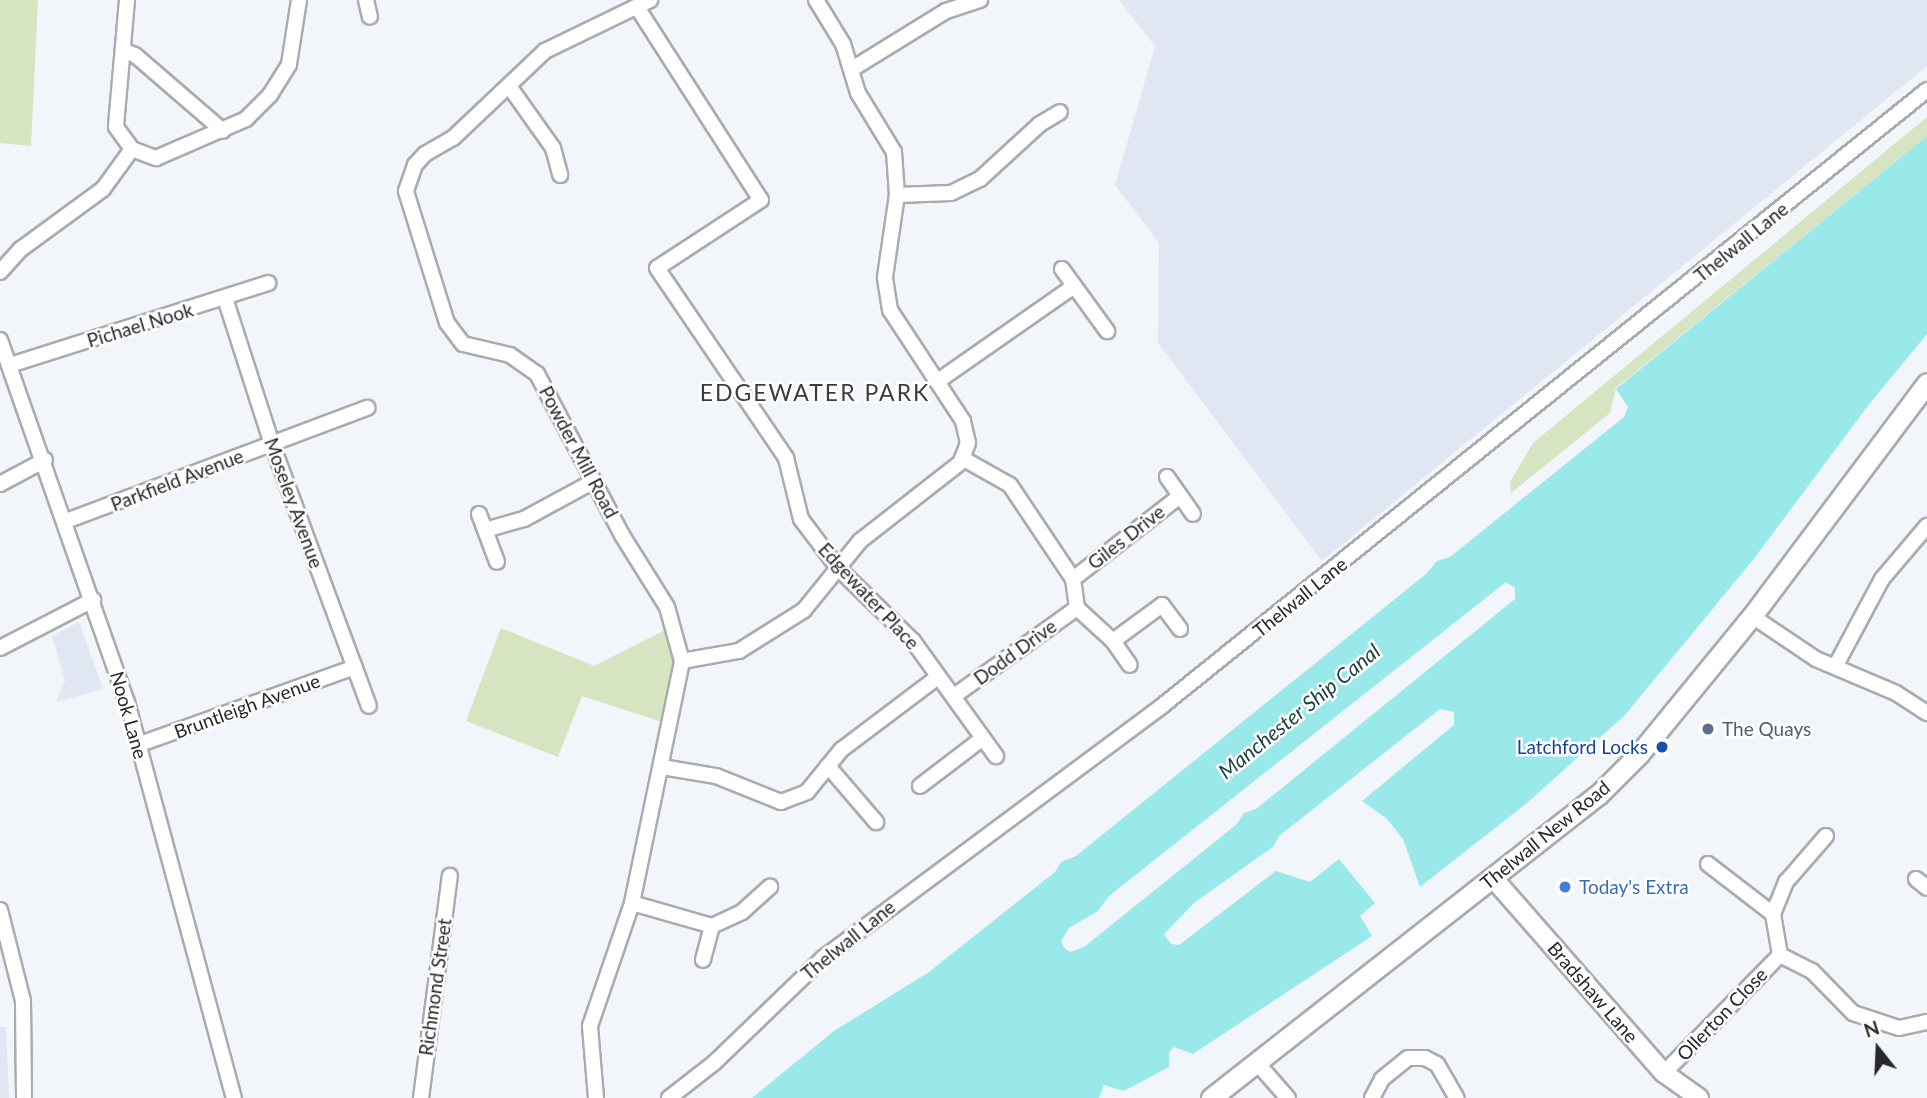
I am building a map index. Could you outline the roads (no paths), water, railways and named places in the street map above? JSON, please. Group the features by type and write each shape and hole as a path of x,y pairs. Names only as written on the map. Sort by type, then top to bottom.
{"main road":[{"name":"Thelwall New Road","path":"1211,1098 1258,1064 1598,795 1639,754 1752,616 1927,383"}],"street":[{"path":"127,0 117,127 132,149 143,156 163,156 246,119 270,95 289,64 299,0"},
{"path":"366,0 370,17"},
{"name":"Powder Mill Road","path":"596,1098 590,1026 632,903 682,661 667,607 594,481 537,374 525,362 474,350 455,335 408,205 406,191 415,165 453,138 558,42 650,0"},
{"path":"682,661 739,651 772,633 804,610 860,541 910,506 962,458 968,443 963,421 938,381 896,324 886,294 886,261 897,195 894,152 858,93 843,44 816,0"},
{"path":"852,69 946,11 979,0"},
{"name":"Edgewater Place","path":"637,8 761,200 657,268 786,458 801,519 839,569 893,617 996,756"},
{"path":"123,50 135,55 223,131"},
{"path":"509,86 553,148 560,175"},
{"name":"Thelwall Lane","path":"669,1098 706,1071 823,958 1162,706 1927,90"},
{"path":"897,195 951,193 980,179 1040,124 1060,112"},
{"path":"0,272 21,249 103,189 132,149"},
{"path":"1062,269 1107,331"},
{"name":"Pichael Nook","path":"10,365 225,299 268,282"},
{"path":"938,381 1074,286"},
{"name":"Moseley Avenue","path":"225,299 272,444 369,706"},
{"name":"Nook Lane","path":"0,340 45,460 140,744 234,1098"},
{"name":"Parkfield Avenue","path":"66,522 367,408"},
{"path":"962,458 1010,485 1073,579 1077,608 1113,640 1130,665"},
{"path":"0,484 45,460"},
{"name":"Giles Drive","path":"1167,477 1193,514"},
{"path":"485,530 524,519 594,481"},
{"name":"Giles Drive","path":"1073,579 1180,496"},
{"path":"478,514 498,562"},
{"path":"1835,667 1882,579 1927,526"},
{"path":"0,648 93,600"},
{"path":"1113,640 1162,605 1180,629"},
{"name":"Dodd Drive","path":"954,696 1077,608"},
{"path":"1752,616 1794,646 1896,693 1927,713"},
{"name":"Bruntleigh Avenue","path":"140,744 355,667"},
{"path":"662,767 716,776 780,802 807,792 841,750 938,677"},
{"path":"920,786 983,738"},
{"path":"828,766 876,822"},
{"path":"1707,863 1773,914 1786,882 1826,836"},
{"name":"Richmond Street","path":"421,1098 450,876"},
{"name":"Bradshaw Lane","path":"1493,878 1664,1073 1699,1098"},
{"path":"632,903 712,926 742,912 770,887"},
{"path":"0,910 23,1001 23,1098"},
{"name":"Ollerton Close","path":"1773,914 1780,955"},
{"path":"703,960 712,926"},
{"name":"Ollerton Close","path":"1664,1073 1780,955"},
{"name":"Ollerton Close","path":"1780,955 1812,971 1853,1013 1899,1028 1927,1022"},
{"path":"1372,1098 1382,1079 1408,1058 1425,1058 1437,1065 1457,1098"},
{"path":"1258,1064 1288,1098"}],"water":[{"name":"Manchester Ship Canal","path":"1927,136 1927,334 1867,407 1753,560 1625,715 1527,803 1420,887 1403,839 1387,819 1362,801 1454,725 1454,712 1440,709 1279,836 1274,846 1194,903 1164,934 1171,944 1179,945 1276,871 1310,882 1339,859 1375,903 1360,916 1372,936 1193,1054 1174,1047 1169,1052 1169,1067 1124,1091 1104,1085 1099,1098 752,1098 834,1031 929,972 1055,872 1061,862 1076,856 1426,574 1437,561 1450,557 1624,417 1628,407 1616,389","holes":["1506,582 1515,588 1515,599 1256,809 1244,813 1237,824 1084,947 1070,952 1064,948 1061,941 1069,928 1098,911 1109,896"]}],"place":[{"name":"The Quays","path":"1708,729"},
{"name":"Latchford Locks","path":"1662,747"},
{"name":"Today's Extra","path":"1565,887"}],"district":[{"name":"EDGEWATER PARK","path":"815,392"}]}
